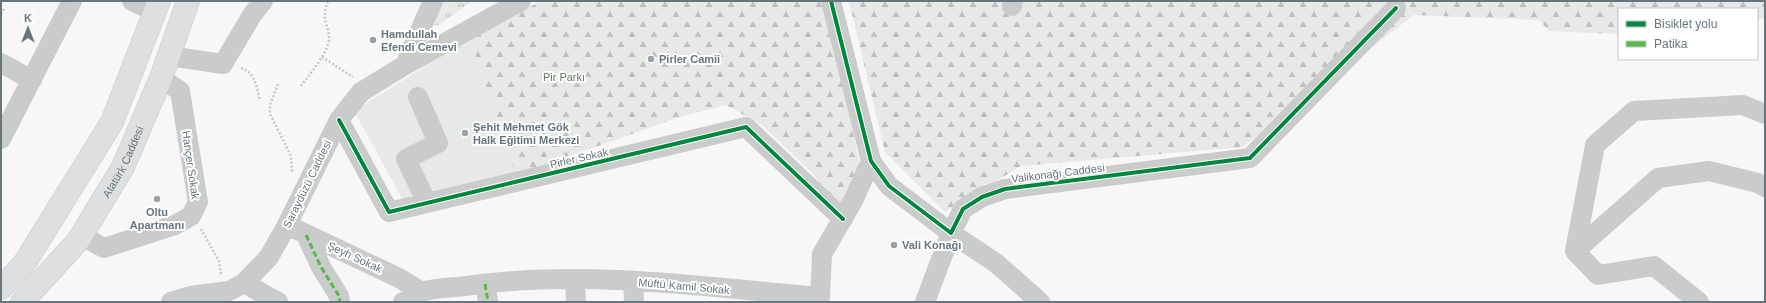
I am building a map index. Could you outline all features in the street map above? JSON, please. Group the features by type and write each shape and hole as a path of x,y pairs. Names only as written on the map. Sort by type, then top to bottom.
{"main road":[{"name":"Atatürk Caddesi","path":"22,302 82,236 123,167 161,78 188,1"},
{"path":"1,288 24,264 112,122 157,7"}],"street":[{"path":"1,139 72,1"},
{"path":"132,1 157,7"},
{"path":"169,56 223,64 252,15 263,1"},
{"path":"405,64 433,1"},
{"name":"Saraydüzü Caddesi","path":"171,302 190,296 229,291 244,283 269,257 287,225 339,120 361,92 405,64 521,1"},
{"path":"831,1 870,161 889,186 951,233 996,263 1040,302"},
{"name":"Valikonağı Caddesi","path":"925,302 951,233 963,210 982,197 1005,188 1250,158 1396,8"},
{"path":"1,63 32,80"},
{"name":"Hançer Sokak","path":"82,236 104,248 175,225 191,216 198,202 180,91 161,78"},
{"path":"418,97 438,143 406,159 427,203"},
{"path":"1575,251 1595,145 1634,111 1743,105 1765,114"},
{"name":"Pirler Sokak","path":"339,120 389,212 746,127 843,219"},
{"name":"Müftü Kamil Sokak","path":"410,299 487,293 504,281 575,280 633,281 702,294 820,297 822,254 853,201 870,161"},
{"path":"1575,251 1606,222 1658,178 1709,171 1758,182 1765,187"},
{"name":"Şeyh Sokak","path":"287,225 399,278 410,299"},
{"path":"306,235 321,267 339,296 340,302"},
{"path":"1575,251 1598,275 1654,266 1699,302"},
{"path":"821,272 835,302"},
{"path":"575,280 576,302"},
{"path":"633,281 634,302"},
{"path":"244,283 278,302"}],"path":[{"path":"301,86 322,57 329,38 324,20 328,1"},
{"path":"1,14 5,7"},
{"path":"322,57 368,87"},
{"path":"223,64 244,69 251,74 256,80 260,100"},
{"path":"278,84 270,105 270,114 291,156 292,182 300,197"},
{"path":"191,216 204,233 219,261 223,291"}],"shaded area":[{"path":"470,38 516,175 405,204 354,111"}],"green space":[{"path":"436,1 473,1 437,26 428,22"},
{"name":"Pir Parkı","path":"541,1 827,1 859,161 854,188 837,206 813,174 763,126 726,105 683,116 516,175 470,38"},
{"path":"849,1 1765,1 1765,18 1758,20 1758,8 1618,8 1618,34 1548,31 1540,20 1414,15 1243,147 1021,166 945,212 885,152"}],"marked path":[{"path":"306,235 321,267 339,296 340,302"},
{"path":"485,284 488,302"}],"cycle path":[{"path":"831,1 871,161 889,186 951,233 963,209 982,197 1005,189 1250,158 1396,8"},
{"path":"339,120 389,212 746,127 843,219"}],"place":[{"name":"Hamdullah Efendi Cemevi","path":"373,40"},
{"name":"Pirler Camii","path":"651,59"},
{"name":"Şehit Mehmet Gök Halk Eğitimi Merkezi","path":"465,133"},
{"name":"Oltu Apartmanı","path":"157,199"},
{"name":"Vali Konağı","path":"894,245"}]}
